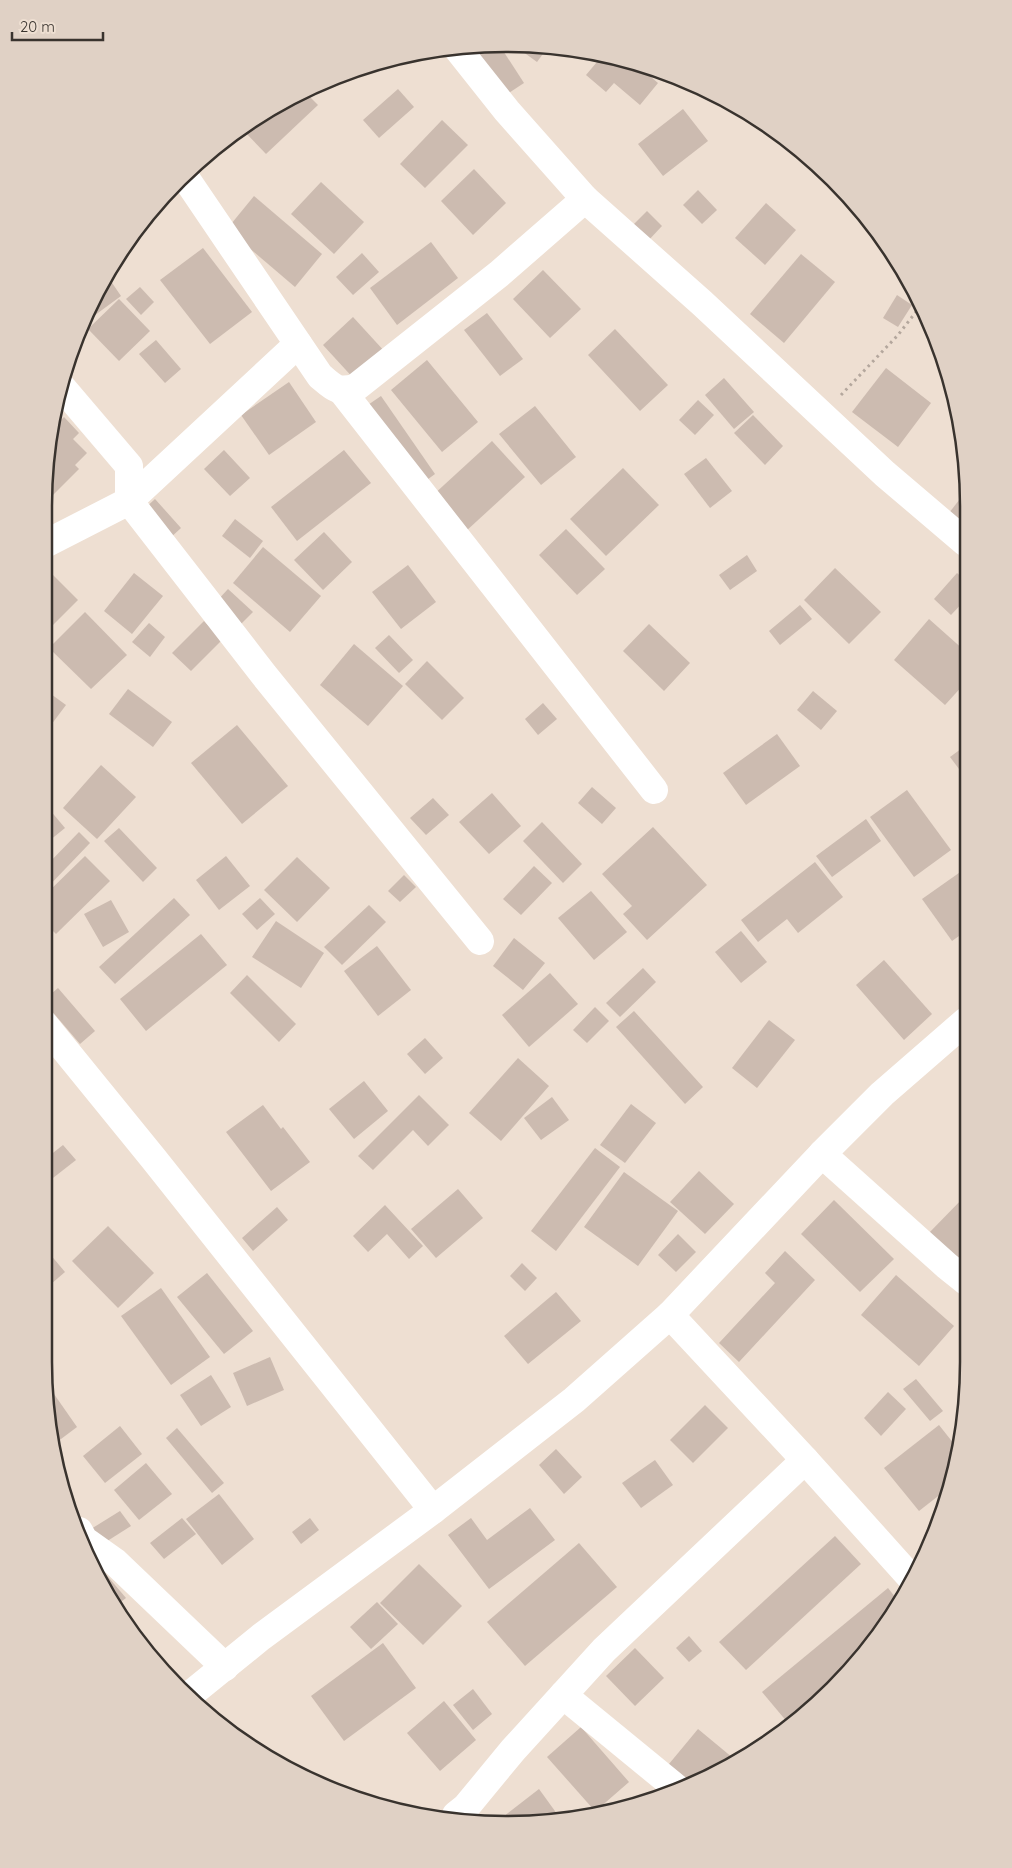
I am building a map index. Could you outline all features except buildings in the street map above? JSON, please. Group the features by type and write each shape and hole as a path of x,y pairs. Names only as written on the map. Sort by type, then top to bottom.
{"street":[{"path":"461,55 507,111 585,199 702,304 885,474 960,538"},
{"path":"188,182 320,376 332,386 342,391 654,790"},
{"path":"342,391 355,388 499,274 585,199"},
{"path":"52,540 129,501 298,344"},
{"path":"67,393 129,466 129,501 264,675 480,941"},
{"path":"194,1691 261,1637 433,1510 574,1400 670,1315 822,1154 882,1094 960,1026"},
{"path":"52,1034 433,1510"},
{"path":"822,1154 960,1276"},
{"path":"670,1315 907,1574"},
{"path":"458,1813 466,1807 513,1750 604,1650 805,1460"},
{"path":"91,1545 114,1562 225,1666"},
{"path":"563,1696 672,1784"}],"path":[{"path":"822,415 898,336 916,312"}]}
